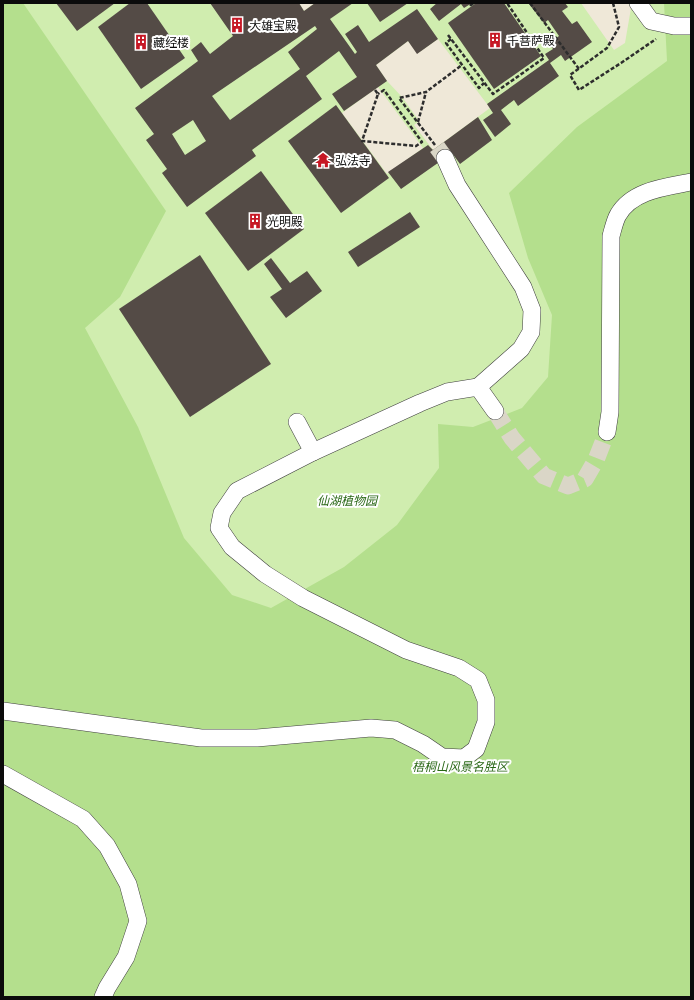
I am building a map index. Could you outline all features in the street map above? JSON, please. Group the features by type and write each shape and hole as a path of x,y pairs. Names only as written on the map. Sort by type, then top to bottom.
{"street":[{"path":"638,3 651,21 674,26 691,26"},
{"path":"3,711 201,738 257,738 371,728 395,730 422,744 442,757 464,758 476,749 486,722 486,700 478,680 459,668 406,650 303,598 265,574 232,548 219,528 222,513 237,491 313,452 420,403 447,392 478,387 521,349 531,332 532,310 522,287 457,185 441,153"},
{"path":"607,432 610,412 611,236 618,214 632,199 655,190 691,182"},
{"path":"478,387 495,411"},
{"path":"297,422 313,452"},
{"path":"3,774 83,819 107,846 128,884 138,921 126,957 103,997"}],"path":[{"path":"470,4 471,5 474,3"},
{"path":"448,35 492,94 544,58 507,3"},
{"path":"530,3 579,69"},
{"path":"613,3 619,27 607,48 570,75 579,90 674,26"},
{"path":"451,39 446,43 478,88 484,84"},
{"path":"441,153 399,98 426,92 462,65"},
{"path":"375,90 378,94"},
{"path":"384,90 422,142 416,146 362,141 378,94 384,90"},
{"path":"418,122 426,92"},
{"path":"403,116 409,111"}],"green space":[{"name":"梧桐山风景名胜区","path":"3,3 691,3 691,997 3,997"},
{"name":"梧桐山风景名胜区","path":"3,3 23,3 166,211 120,297 85,328 138,427 184,538 232,595 271,608 344,567 397,525 439,468 438,424 473,427 522,408 548,377 552,315 528,258 509,193 577,127 667,61 664,3 691,3 691,997 3,997"}],"shaded area":[{"path":"299,3 315,3 304,11"},
{"path":"581,3 628,3 631,8 625,43 614,50"},
{"path":"438,39 490,108 433,150 414,125 418,122 417,118 376,65 408,41 418,53"},
{"path":"378,87 423,148 387,174 342,113"}],"building":[{"path":"56,3 115,3 77,31"},
{"name":"藏经楼","path":"130,3 147,3 185,58 141,89 98,27"},
{"path":"210,3 299,3 304,11 315,3 353,3 330,19 355,54 357,52 345,34 358,25 369,42 417,9 438,39 417,54 408,41 376,65 387,81 344,111 332,94 357,77 339,51 306,76 322,99 252,150 256,156 187,207 162,173 167,169 146,140 154,134 135,108 198,61 191,50 201,42 210,54 233,36","holes":["315,26 317,29 288,52 300,69 230,120 212,96","193,120 206,141 185,155 172,134"]},
{"path":"367,3 408,3 380,22"},
{"path":"437,3 472,3 464,8 461,4 439,21 430,9"},
{"name":"千菩萨殿","path":"476,3 504,3 541,56 494,89 448,23"},
{"path":"565,3 568,7 562,11 572,24 577,21 592,42 565,61 561,55 550,63 559,76 518,106 514,100 501,110 511,124 495,137 483,120 493,113 487,104 549,60 545,54 553,49 549,43 559,36 548,20 544,23 529,4"},
{"path":"336,105 389,178 341,213 288,141"},
{"path":"478,117 492,140 460,164 452,153 401,189 388,172 428,145 433,150"},
{"name":"光明殿","path":"261,171 304,229 248,271 205,213"},
{"path":"410,212 420,227 358,267 348,252"},
{"path":"200,255 271,364 190,417 119,309"},
{"path":"271,258 290,283 307,271 322,291 286,318 270,297 282,289 264,264"}],"tunnel":[{"path":"437,147 445,158"},
{"path":"495,411 512,438 544,476 568,486 585,479 596,460 607,432"}],"place":[{"name":"大雄宝殿","path":"237,25"},
{"name":"千菩萨殿","path":"495,40"},
{"name":"藏经楼","path":"141,42"},
{"name":"弘法寺","path":"323,160"},
{"name":"光明殿","path":"255,221"}],"park label":[{"name":"仙湖植物园","path":"347,500"}]}
